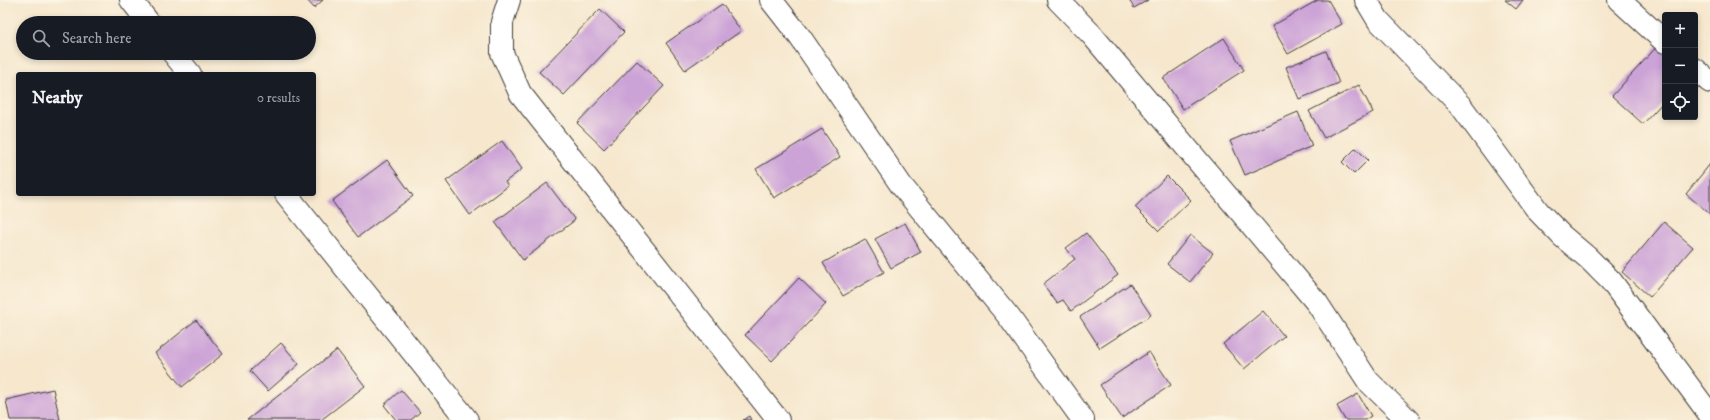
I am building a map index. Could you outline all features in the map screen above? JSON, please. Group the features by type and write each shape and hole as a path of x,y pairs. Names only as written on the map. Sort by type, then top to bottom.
{"street":[{"path":"131,0 144,16"},
{"path":"508,0 502,22 502,53 520,93 778,420"},
{"path":"771,0 800,37 901,185 1009,317 1083,420"},
{"path":"1058,0 1092,35 1317,303 1368,381 1408,420"},
{"path":"1366,0 1378,20 1461,106 1538,211 1562,236 1588,258 1611,281 1710,415"},
{"path":"1619,0 1662,39"},
{"path":"179,60 188,72"},
{"path":"1698,72 1710,82"},
{"path":"288,196 467,420"}],"building":[{"path":"307,0 323,0 314,8"},
{"path":"1129,0 1148,0 1134,8"},
{"path":"1318,0 1328,0 1342,24 1288,54 1272,26"},
{"path":"1505,0 1523,0 1516,9"},
{"path":"722,4 741,31 685,70 666,43"},
{"path":"600,9 624,32 564,95 539,72"},
{"path":"1224,38 1244,70 1183,109 1163,78"},
{"path":"1660,43 1662,45 1662,103 1643,124 1612,96"},
{"path":"1326,51 1339,83 1299,99 1286,67"},
{"path":"637,61 664,86 604,149 577,123"},
{"path":"1359,85 1373,112 1324,138 1309,111"},
{"path":"1298,112 1312,146 1245,175 1230,141"},
{"path":"822,129 840,157 774,198 756,169"},
{"path":"502,141 522,169 505,182 508,186 470,215 446,181"},
{"path":"1356,148 1368,160 1354,174 1342,162"},
{"path":"387,160 413,196 358,237 332,201"},
{"path":"1710,164 1710,214 1686,194"},
{"path":"1167,176 1191,200 1159,231 1135,207"},
{"path":"547,183 575,220 523,260 495,222"},
{"path":"1664,222 1693,247 1650,297 1622,272"},
{"path":"905,223 921,252 891,268 875,239"},
{"path":"1086,233 1118,275 1071,311 1063,300 1057,303 1043,284 1075,259 1066,248"},
{"path":"1190,235 1213,253 1190,282 1167,264"},
{"path":"865,239 884,272 843,296 823,263"},
{"path":"799,278 826,304 772,361 745,335"},
{"path":"1130,284 1151,315 1100,348 1080,317"},
{"path":"1263,311 1284,336 1244,369 1223,344"},
{"path":"196,320 223,354 182,387 155,353"},
{"path":"281,343 299,364 268,391 250,371"},
{"path":"337,350 365,386 321,420 247,420"},
{"path":"1149,352 1171,385 1122,418 1100,385"},
{"path":"53,389 60,420 10,420 6,400"},
{"path":"401,390 420,412 411,420 396,420 384,405"},
{"path":"1358,394 1371,416 1365,420 1345,420 1337,406"},
{"path":"749,416 751,420 743,420"}]}
